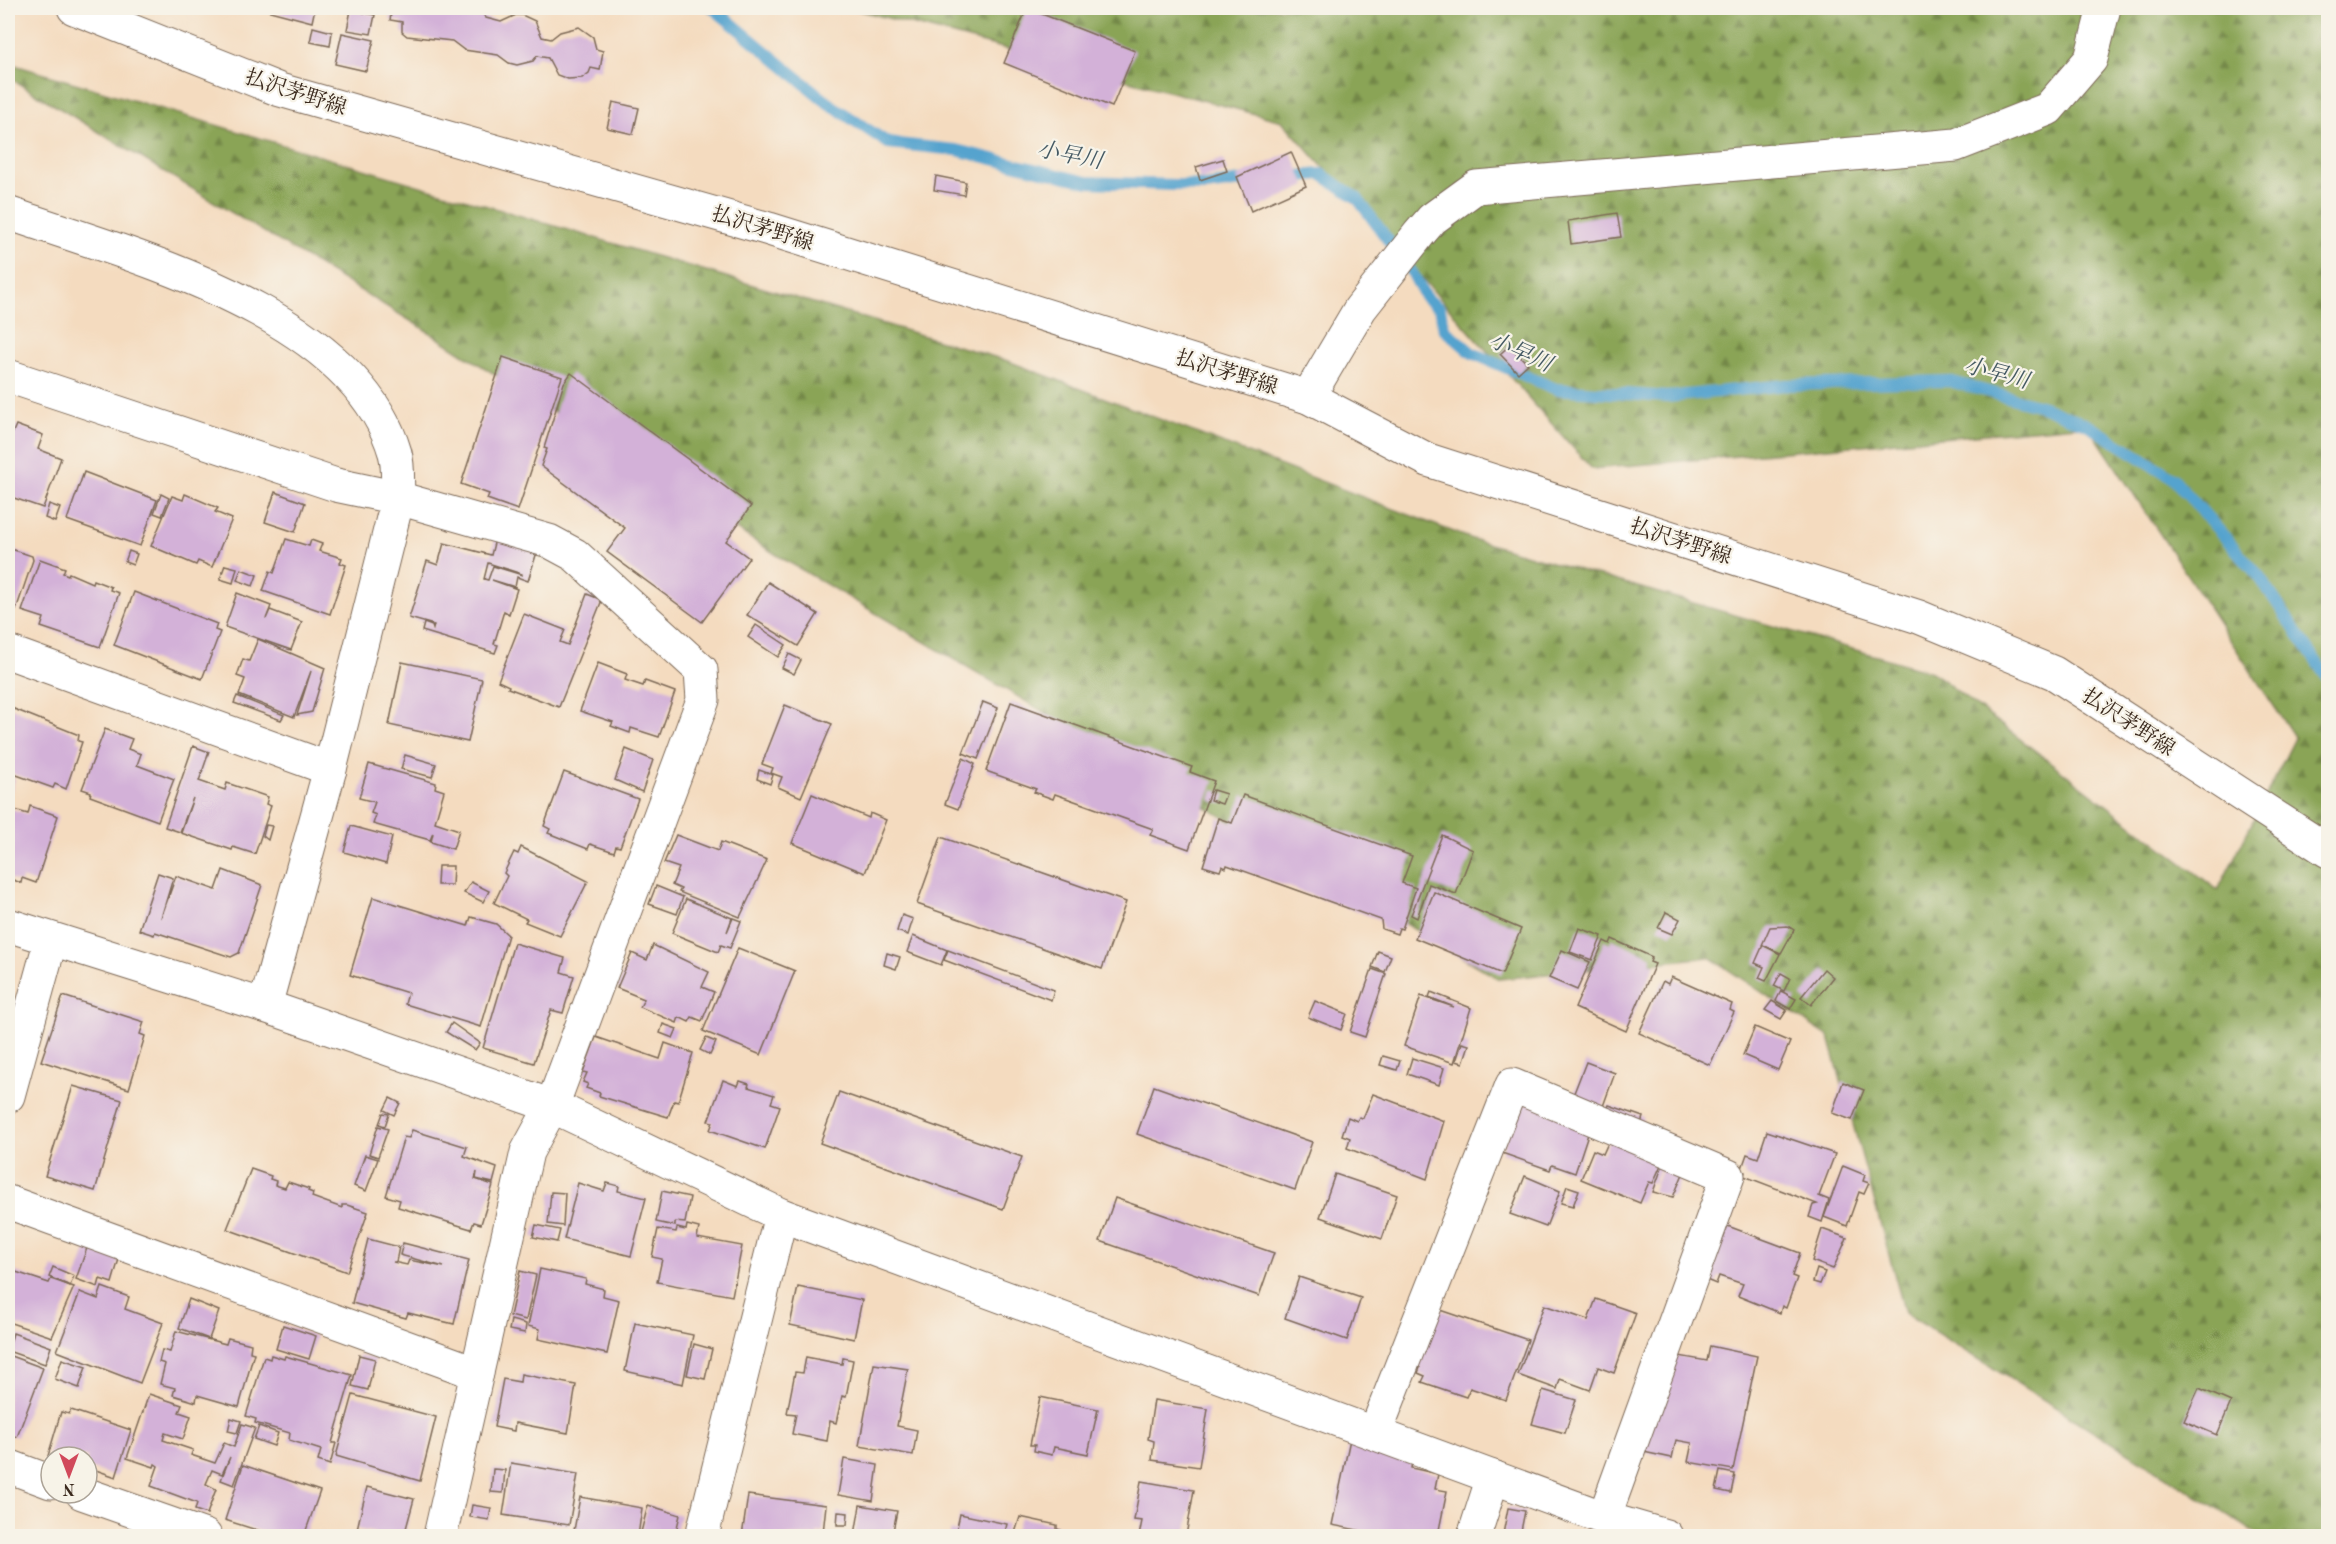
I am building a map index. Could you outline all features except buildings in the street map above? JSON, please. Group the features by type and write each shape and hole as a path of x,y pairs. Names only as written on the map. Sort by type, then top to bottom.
{"street":[{"name":"払沢茅野線","path":"74,8 280,90 769,229 1308,397 1428,460 1919,617 2054,673 2328,851"},
{"path":"1308,397 1360,309 1419,234 1432,219 1476,187 1956,145 2048,109 2091,59 2104,8"},
{"path":"8,213 195,278 277,319 352,376 379,413 396,455 398,498 330,769 265,1006"},
{"path":"8,376 336,485 398,498 549,541 575,555 701,670 703,700 552,1106 527,1152 440,1536"},
{"path":"8,652 330,769"},
{"path":"8,924 265,1006 552,1106 781,1215 1604,1518 1666,1536"},
{"path":"8,1096 51,939"},
{"path":"1375,1433 1512,1085 1728,1176 1604,1518"},
{"path":"8,1202 477,1373"},
{"path":"702,1536 781,1215"},
{"path":"8,1466 39,1478"},
{"path":"1474,1536 1493,1477"},
{"path":"99,1499 205,1536"}],"green space":[{"path":"850,8 2106,8 2138,15 2142,8 2328,8 2328,1536 2261,1536 1905,1313 1829,1037 1709,957 1499,979 780,557 424,329 8,77 8,63 1008,361 1472,539 1932,672 2218,890 2295,738 2088,425 1592,469 1282,121"}],"waterway":[{"name":"小早川","path":"713,8 828,103 888,143 956,150 1087,182 1206,186 1255,179"},
{"name":"小早川","path":"1287,177 1321,174 1357,198 1413,274 1425,297 1440,309 1444,329 1472,353 1556,389 1667,397 1786,385 1949,381 2044,407 2088,425 2172,477 2259,576 2328,679"}]}
